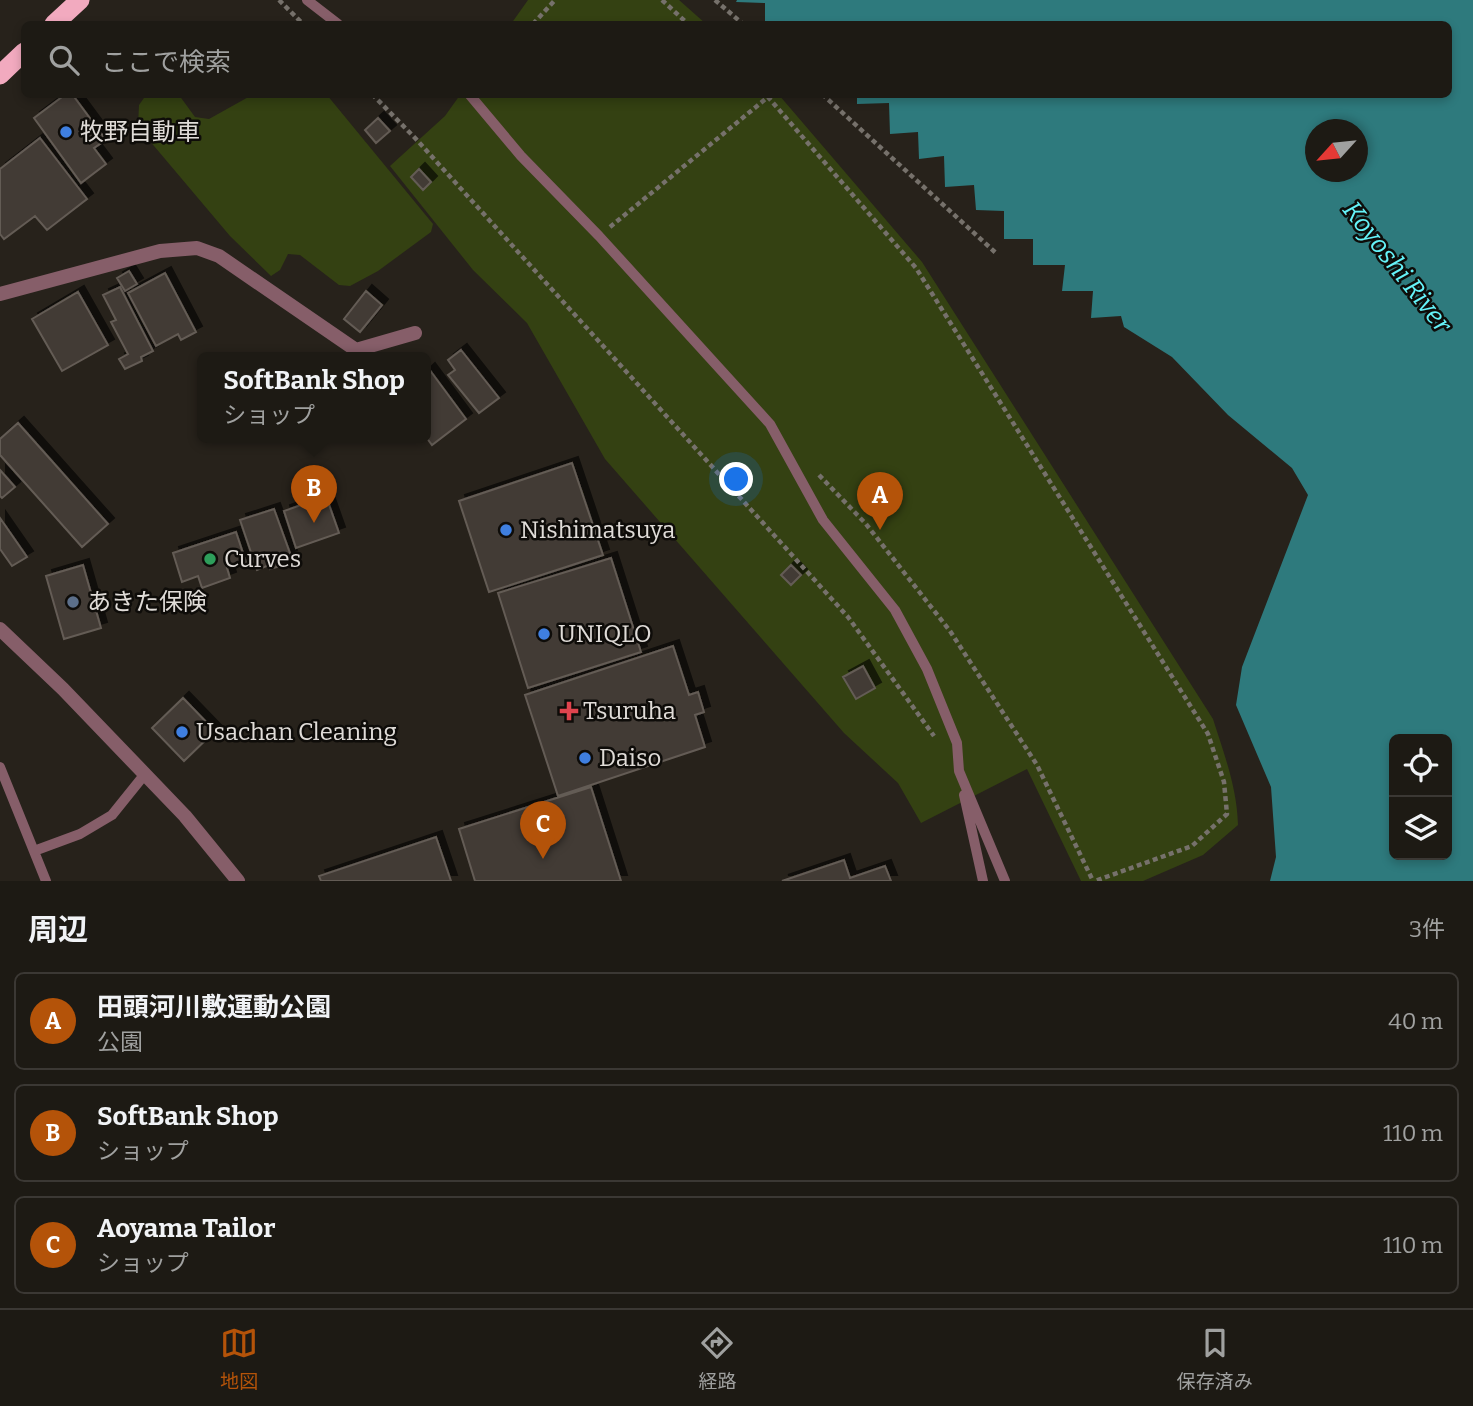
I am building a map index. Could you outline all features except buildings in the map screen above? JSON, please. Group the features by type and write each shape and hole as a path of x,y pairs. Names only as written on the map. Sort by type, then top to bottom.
{"highway":[{"path":"57,21 80,0"},
{"path":"0,75 21,55"}],"street":[{"path":"0,294 160,251 197,248 219,256 356,350 415,333"},
{"path":"0,629 63,689 185,816 238,881"}],"lane":[{"path":"307,0 334,21"},
{"path":"472,98 522,156 599,236 770,424 823,520 895,610 927,670 957,743 959,771 983,881"},
{"path":"0,767 46,881"},
{"path":"959,771 1005,881"},
{"path":"34,851 80,834 112,815 145,774"}],"path":[{"path":"279,0 300,21"},
{"path":"536,21 555,0"},
{"path":"662,0 685,21"},
{"path":"715,0 740,21"},
{"path":"376,98 848,617 935,738"},
{"path":"599,236 764,98"},
{"path":"768,98 916,268 1208,734 1224,782 1227,814 1192,846 1094,881 1037,765 950,631 866,524 818,474"},
{"path":"826,98 997,254"}],"green space":[{"path":"528,0 679,0 703,21 513,21"},
{"path":"144,98 181,98 195,117 209,119 247,98 329,98 433,224 431,232 378,271 350,286 339,285 300,255 288,254 280,270 271,276 230,236 138,127 139,105"},
{"path":"458,98 782,98 922,262 1213,719 1233,784 1238,825 1203,855 1143,881 1081,881 1027,769 921,823 898,783 844,733 605,459 527,323 473,270 390,166 445,116"}],"water":[{"name":"Koyoshi River","path":"737,0 1473,0 1473,881 1270,881 1276,857 1271,787 1236,705 1242,667 1308,495 1292,468 1228,415 1172,357 1124,327 1121,316 1091,318 1093,291 1062,291 1065,265 1033,265 1033,239 1004,239 1004,211 976,210 974,185 945,187 944,156 919,159 918,132 890,134 889,103 857,104 857,98 1452,98 1452,21 765,21 765,3 736,2"}],"place":[{"name":"牧野自動車","path":"66,132"},
{"name":"SoftBank Shop","path":"314,523"},
{"name":"Nishimatsuya","path":"506,530"},
{"name":"田頭河川敷運動公園","path":"880,530"},
{"name":"Curves","path":"210,559"},
{"name":"あきた保険","path":"73,602"},
{"name":"UNIQLO","path":"544,634"},
{"name":"Tsuruha","path":"569,711"},
{"name":"Usachan Cleaning","path":"182,732"},
{"name":"Daiso","path":"585,758"},
{"name":"Aoyama Tailor","path":"543,859"}]}
